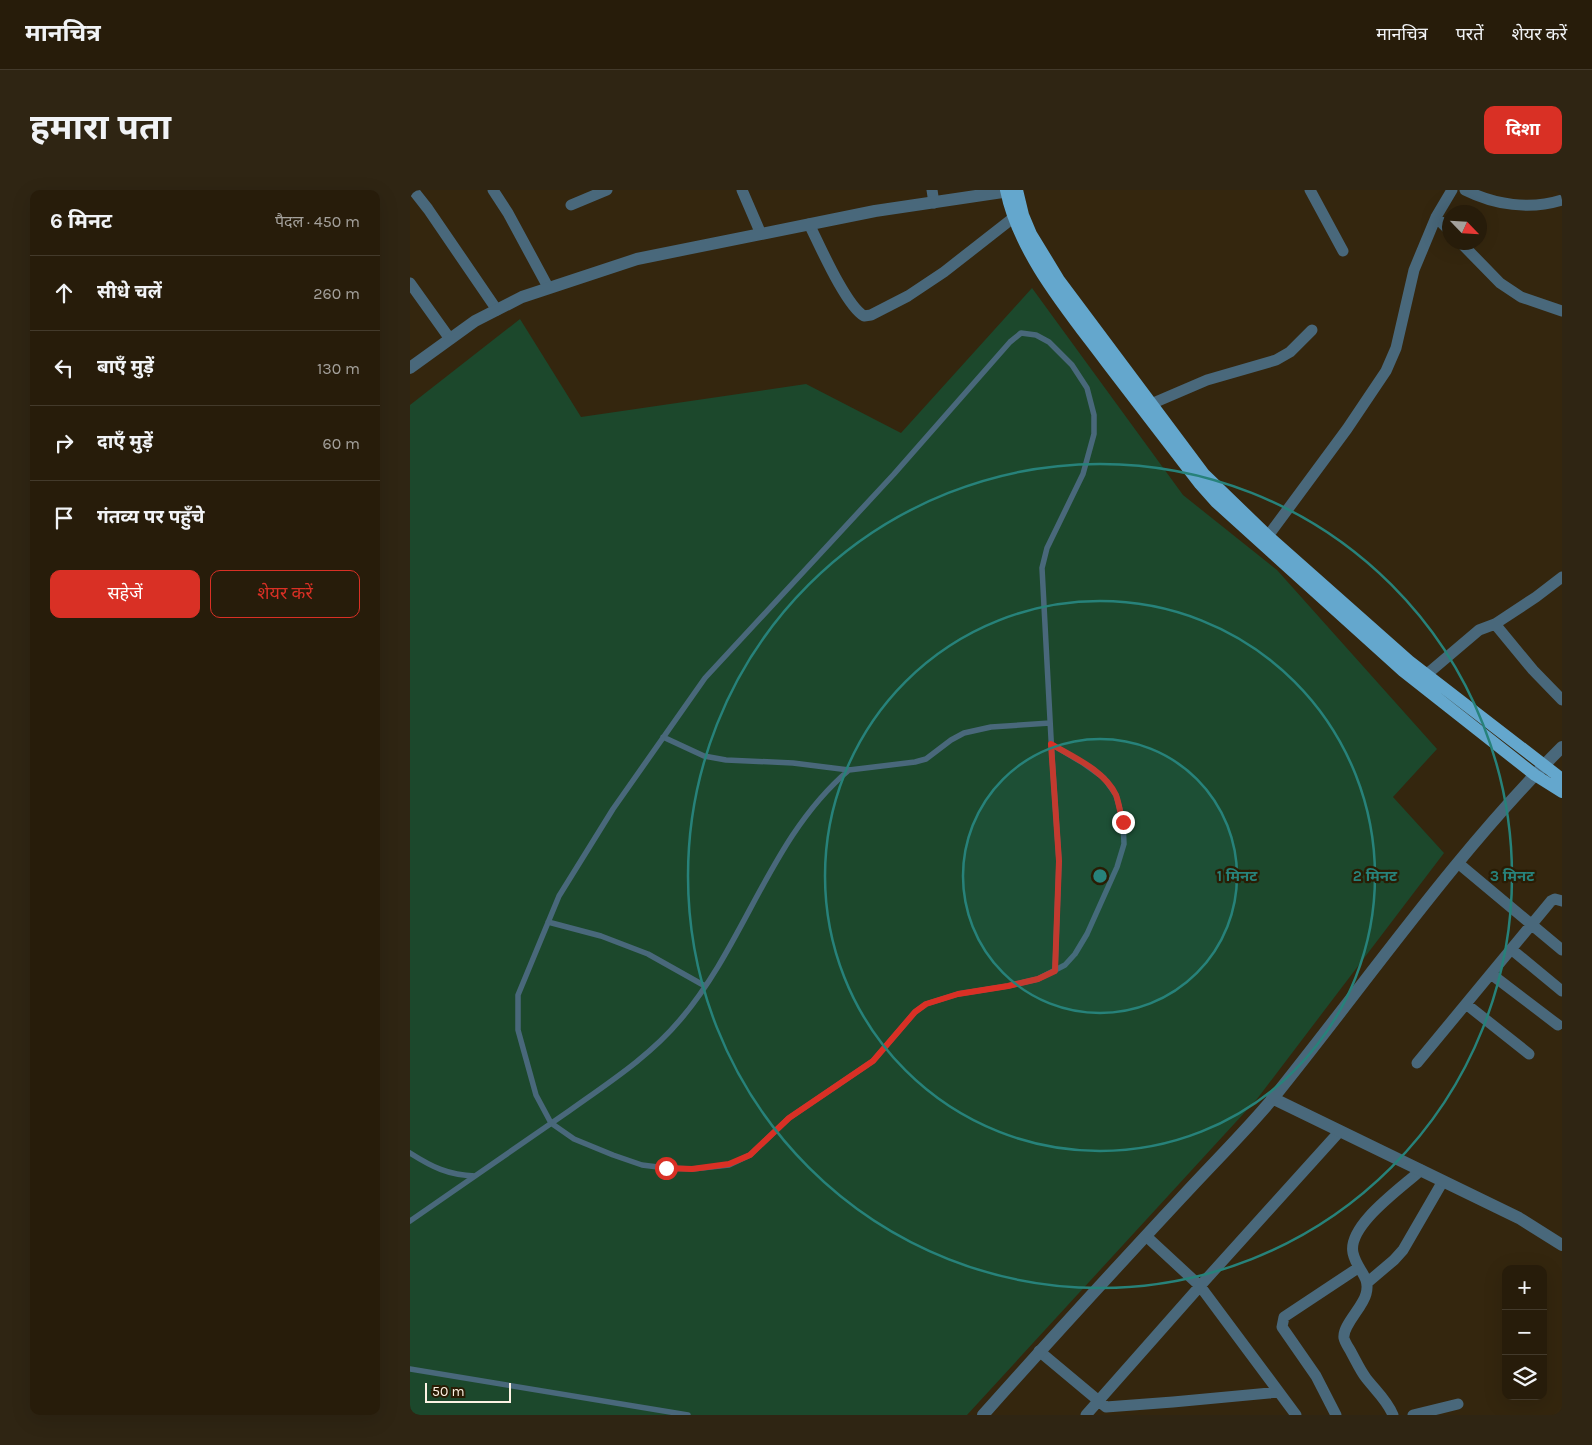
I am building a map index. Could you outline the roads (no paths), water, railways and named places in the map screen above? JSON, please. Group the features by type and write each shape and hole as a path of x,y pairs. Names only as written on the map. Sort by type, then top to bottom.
{"main road":[{"path":"1011,191 1013,218 1024,242 1052,287 1200,484 1228,513 1403,671 1539,770 1562,778"},
{"path":"1011,191 1031,234 1059,280 1204,474 1268,536 1562,792"}],"street":[{"path":"413,190 497,310"},
{"path":"493,190 508,213 548,287"},
{"path":"571,205 608,190"},
{"path":"742,190 761,234"},
{"path":"1310,190 1343,251"},
{"path":"1268,536 1341,437 1386,371 1396,348 1414,270 1436,217 1452,190"},
{"path":"1465,190 1511,205 1545,206 1562,200"},
{"path":"410,368 475,321 522,297 638,259 875,211 933,196 1011,191"},
{"path":"1436,217 1442,223"},
{"path":"810,224 843,290 855,308 864,316 871,315 908,296 968,255 1013,218"},
{"path":"1468,250 1500,283 1521,297 1562,311"},
{"path":"410,284 450,339"},
{"path":"1151,404 1207,380 1276,360 1290,352 1312,330"},
{"path":"1426,675 1465,640 1479,630 1495,624 1536,597 1562,576"},
{"path":"1495,624 1533,670 1562,700"},
{"path":"983,1415 1039,1351 1272,1098 1458,863 1539,770 1562,747"},
{"path":"1458,863 1562,950"},
{"path":"1417,1063 1552,901 1555,899 1562,901"},
{"path":"1511,950 1562,991"},
{"path":"1490,974 1558,1025"},
{"path":"1466,1004 1530,1054"},
{"path":"1272,1098 1519,1218 1562,1244"},
{"path":"1101,1408 1200,1286 1340,1131"},
{"path":"1368,1282 1358,1268 1352,1251 1358,1231 1366,1219 1421,1170"},
{"path":"1393,1415 1385,1399 1365,1376 1344,1339 1345,1331 1365,1298 1368,1282 1403,1250 1443,1181"},
{"path":"1146,1236 1200,1286 1296,1415"},
{"path":"1336,1415 1316,1376 1282,1327 1282,1322 1284,1317 1358,1268"},
{"path":"1039,1351 1101,1408"},
{"path":"1086,1415 1101,1408 1279,1392"},
{"path":"1413,1415 1458,1404"}],"lane":[{"path":"1051,744 1104,778 1116,795 1123,822 1124,844 1118,866 1087,934 1075,954 1065,965 1055,971 1038,979 958,994 926,1004 915,1012 873,1061 789,1118 750,1155 729,1164 692,1169 666,1168 642,1165 574,1139 551,1123 536,1095 518,1030 518,995 559,896 608,817 705,678 894,474 1010,342 1021,334 1036,335 1049,342 1072,365 1087,388 1094,414 1094,434 1083,474 1047,548 1042,568 1051,744 1059,861 1055,971"},
{"path":"663,737 704,756 726,760 793,763 849,770 926,759 964,733 991,727 1050,723"},
{"path":"410,1221 551,1123 653,1048 680,1020 705,986 739,930 761,888 806,816 832,785 849,770"},
{"path":"548,922 602,936 648,954 705,986"},
{"path":"410,1153 444,1172 475,1176"},
{"path":"410,1369 688,1415"}]}
